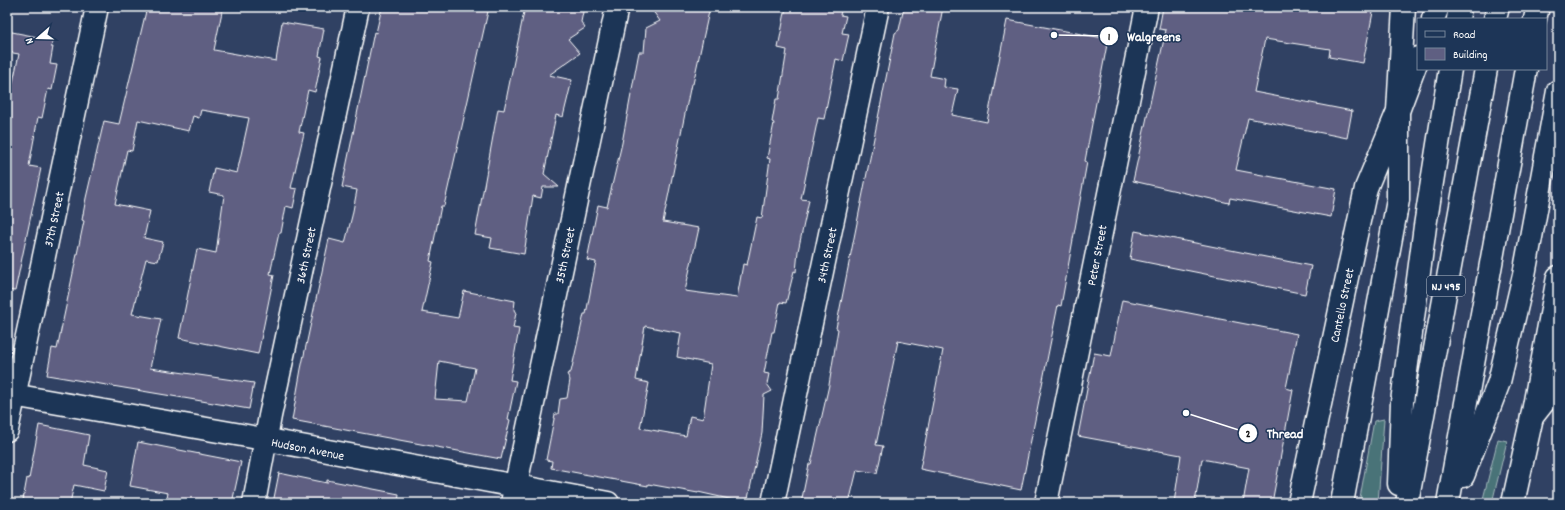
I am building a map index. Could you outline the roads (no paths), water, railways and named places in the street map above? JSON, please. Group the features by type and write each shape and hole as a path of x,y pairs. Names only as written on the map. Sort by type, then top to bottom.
{"main road":[{"name":"37th Street","path":"7,430 11,395 97,7"},
{"name":"36th Street","path":"254,503 270,416 358,7"},
{"name":"35th Street","path":"514,495 617,7"},
{"name":"34th Street","path":"773,503 878,7"},
{"name":"Peter Street","path":"1046,503 1147,7"},
{"name":"Cantello Street","path":"1342,503 1398,200 1398,111 1404,7"},
{"path":"1433,18 1438,7"},
{"path":"1458,18 1460,7"},
{"path":"1495,18 1498,7"},
{"path":"1535,18 1538,7"},
{"name":"Cantello Street","path":"1300,503 1366,188 1417,61"},
{"path":"1399,503 1402,402 1425,226 1450,70"},
{"name":"NJ 495","path":"1407,503 1486,70"},
{"path":"1448,503 1526,70"},
{"path":"1452,503 1499,382 1522,283 1558,91"},
{"path":"1513,503 1532,417 1558,277"},
{"path":"1532,417 1558,384"},
{"name":"Hudson Avenue","path":"11,395 266,440 514,495 608,503"}],"place":[{"name":"Walgreens","path":"1054,35"},
{"name":"Thread","path":"1186,413"}]}
